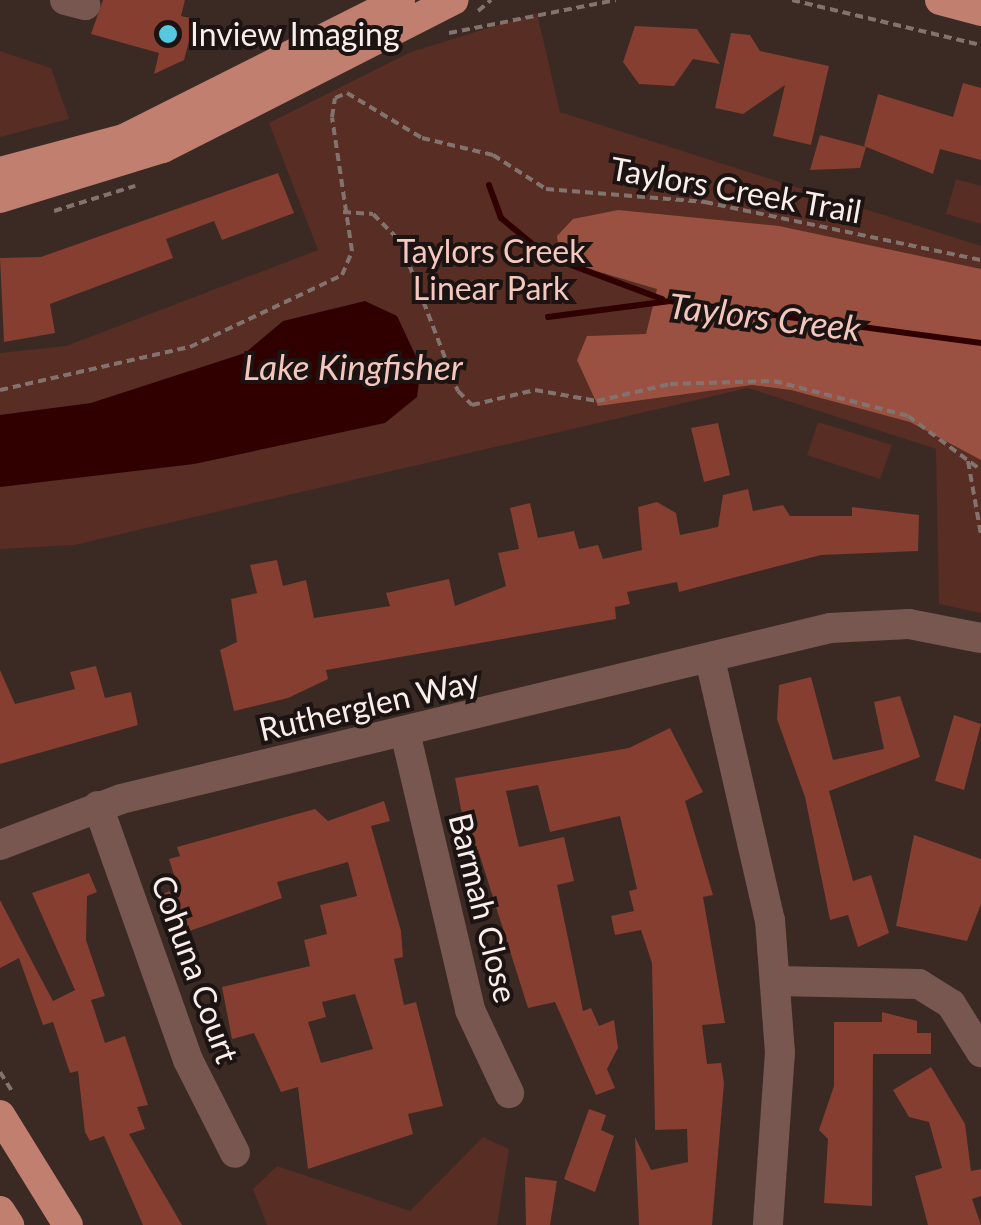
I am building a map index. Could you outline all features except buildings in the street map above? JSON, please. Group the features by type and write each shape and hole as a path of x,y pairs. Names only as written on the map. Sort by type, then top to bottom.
{"main road":[{"path":"0,172 106,159 400,0"},
{"path":"0,198 106,159 454,0"},
{"path":"940,0 981,11"},
{"path":"0,1114 68,1225"},
{"path":"0,1211 8,1225"}],"street":[{"name":"Rutherglen Way","path":"0,845 98,806 858,624 981,638"},
{"name":"Rutherglen Way","path":"759,648 858,638 981,653"},
{"path":"710,660 768,901 776,982 768,1225"},
{"name":"Barmah Close","path":"406,732 470,1010 509,1093"},
{"name":"Cohuna Court","path":"98,806 188,1060 235,1153"},
{"path":"776,982 919,984 951,1004 981,1052"}],"path":[{"path":"441,35 616,0"},
{"path":"792,0 981,45"},
{"name":"Taylors Creek Trail","path":"0,390 157,358 342,275 352,260 332,108 352,93 422,138 493,155 546,189 704,202 981,260"},
{"path":"343,212 373,214 400,242 458,391 472,405 535,390 611,400 670,384 774,381 908,416 981,470"},
{"path":"967,459 981,534"}],"green space":[{"name":"Taylors Creek Linear Park","path":"537,13 560,112 981,246 981,613 939,604 936,449 748,388 74,545 0,549 0,353 66,346 318,250 269,123 411,52"},
{"path":"0,51 51,68 69,119 0,137"},
{"path":"956,179 981,186 981,224 946,214"},
{"path":"818,422 892,445 880,479 807,455"},
{"path":"483,1137 509,1149 497,1225 267,1225 253,1189 277,1166 410,1211"}],"shaded area":[{"path":"618,210 779,226 981,269 981,460 910,422 791,390 752,385 598,406 577,360 587,336 646,334 657,289 576,265 559,253 557,236 573,219"}],"water":[{"name":"Lake Kingfisher","path":"365,301 397,316 421,367 417,397 385,423 194,464 0,487 0,415 91,403 245,353 283,321"}],"waterway":[{"path":"489,185 501,218 547,256 662,299"},
{"name":"Taylors Creek","path":"548,317 670,301 981,343"}],"place":[{"name":"Inview Imaging","path":"168,34"}]}
